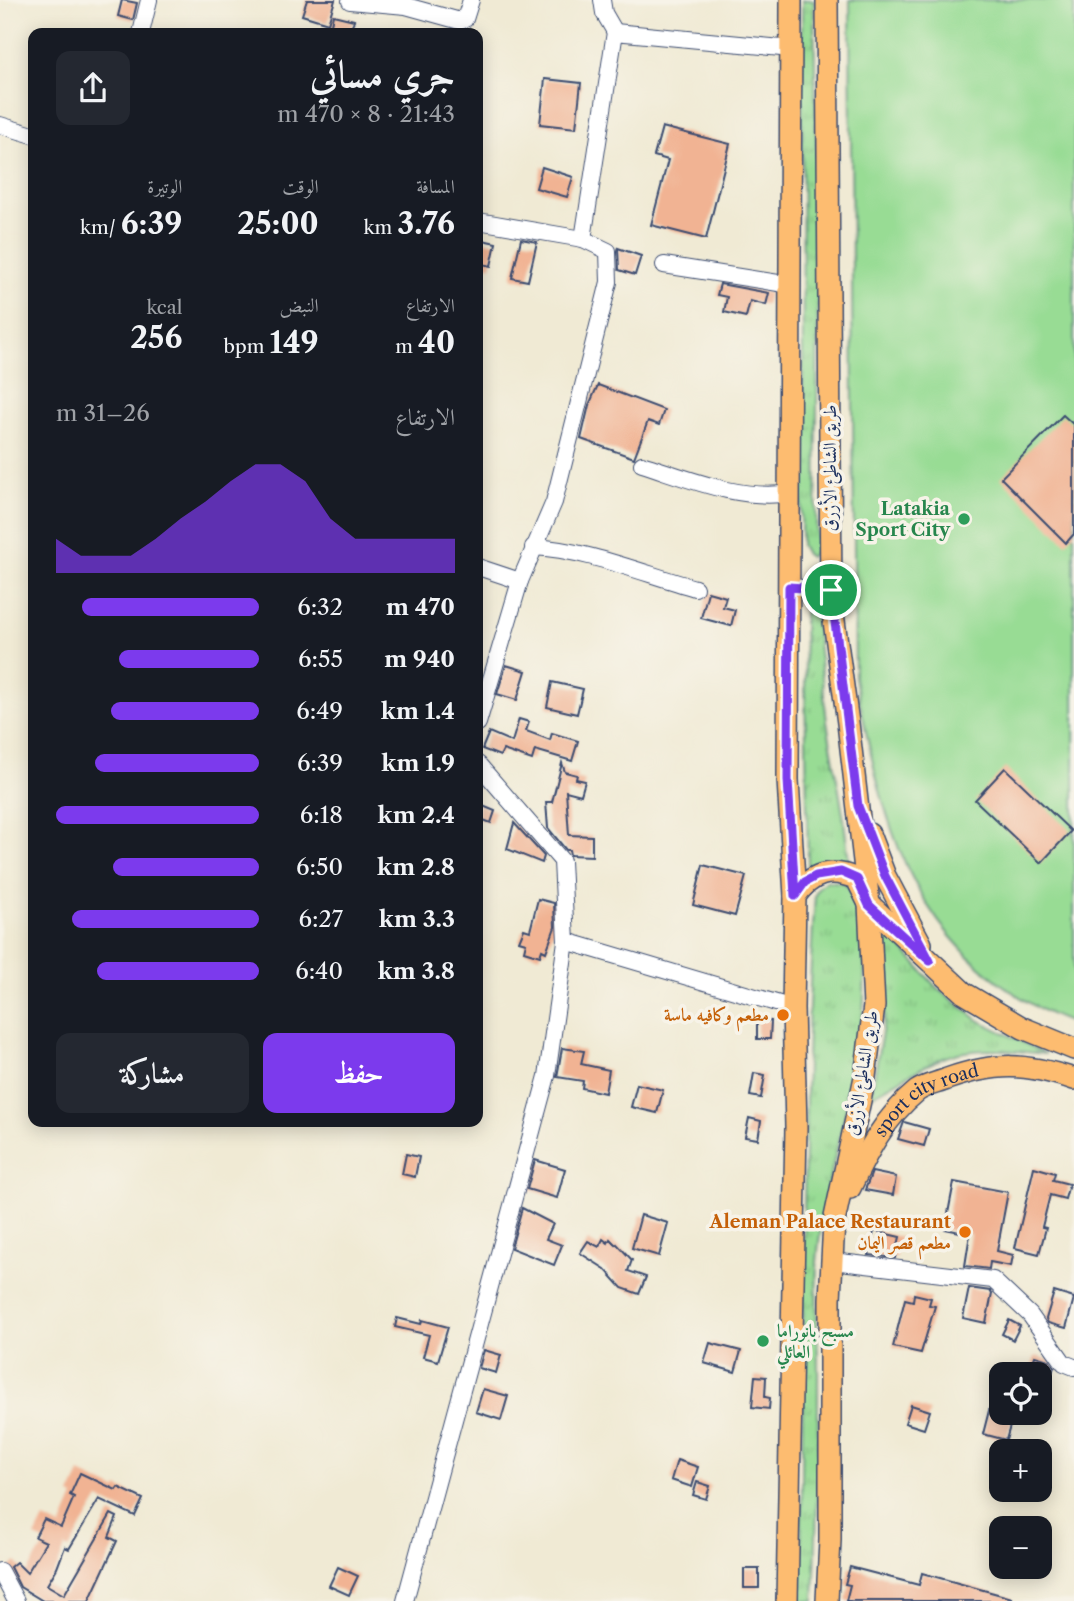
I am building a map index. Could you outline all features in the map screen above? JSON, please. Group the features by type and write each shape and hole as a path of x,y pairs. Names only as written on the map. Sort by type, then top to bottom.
{"main road":[{"path":"787,1601 796,1126 793,1008 795,896 788,780 791,0"},
{"name":"طريق الشاطئ الأزرق","path":"827,0 831,590 869,905 874,1006 865,1077 834,1222 827,1601"},
{"path":"858,806 885,876 930,961"},
{"path":"795,896 805,882 816,876 841,872 857,879 869,905 964,993 1023,1028 1074,1049"},
{"name":"sport city road","path":"834,1222 868,1149 888,1120 919,1089 974,1070 1010,1066 1044,1070 1074,1079"}],"street":[{"path":"142,28 149,0"},
{"path":"350,1 406,6 460,21 465,19 471,0"},
{"path":"583,239 615,32 604,13 602,0"},
{"path":"615,32 792,49"},
{"path":"0,125 28,133"},
{"path":"483,222 583,239 608,251 609,282 554,502 520,581 483,706"},
{"path":"664,265 791,285"},
{"path":"642,464 708,486 770,496 790,493"},
{"path":"533,547 585,556 695,588"},
{"path":"483,569 520,581"},
{"path":"789,587 831,590"},
{"path":"405,1601 547,1076 566,941 562,860 483,770"},
{"path":"566,941 793,1008"},
{"path":"832,1261 993,1280 1030,1315 1064,1363 1074,1367"},
{"path":"0,1571 16,1601"}],"green space":[{"path":"802,0 814,0 818,261 816,551 810,557 801,545"},
{"name":"Latakia Sport City","path":"850,0 1074,0 1074,1024 1041,1010 1001,984 959,946 933,914 912,878 896,841 873,761 855,678"},
{"path":"810,610 815,616 827,722 849,861 835,860 808,866 804,612"},
{"path":"826,881 845,883 858,911 864,950 864,990 858,1052 820,1231 816,1289 818,1430 814,1601 800,1601 805,1160 810,983 815,895"},
{"path":"881,924 936,987 978,1020 1046,1054 991,1050 959,1053 926,1066 871,1096 885,1015"}],"building":[{"path":"122,0 137,3 133,20 118,16"},
{"path":"307,0 335,0 328,23 302,15"},
{"path":"333,15 354,20 352,28 330,28"},
{"path":"545,79 581,83 576,128 540,124"},
{"path":"662,127 730,144 706,239 651,225 668,160 654,156"},
{"path":"542,167 573,177 567,197 536,188"},
{"path":"521,239 537,242 528,281 512,278"},
{"path":"483,240 496,243 491,266 483,264"},
{"path":"618,248 641,256 635,275 619,270"},
{"path":"720,284 769,293 766,305 750,301 746,317 724,312 727,297 717,295"},
{"path":"598,385 664,410 659,425 648,421 634,458 581,439 589,405"},
{"path":"1063,415 1074,425 1074,534 1066,543 1001,478"},
{"path":"708,592 726,597 723,607 735,610 731,626 701,618"},
{"path":"506,665 526,671 517,700 497,694"},
{"path":"552,682 583,689 577,714 547,707"},
{"path":"519,719 529,722 526,731 550,740 552,733 578,741 572,761 535,750 532,760 503,750 500,756 483,749 489,732 512,742"},
{"path":"562,763 565,772 577,775 576,779 585,781 581,795 566,791 569,835 592,836 592,856 570,855 569,850 566,850 548,828 546,802 552,802"},
{"path":"1005,768 1071,831 1041,863 975,800"},
{"path":"483,806 495,811 491,823 483,820"},
{"path":"514,823 544,856 542,863 507,849"},
{"path":"703,865 746,876 735,916 693,905"},
{"path":"538,899 554,903 555,927 546,952 542,950 540,956 524,951 526,943 519,941 524,929 530,931"},
{"path":"757,1020 771,1021 770,1039 757,1039"},
{"path":"562,1048 584,1051 581,1064 609,1070 605,1093 582,1088 583,1081 557,1077"},
{"path":"754,1073 765,1075 761,1098 750,1096"},
{"path":"637,1084 663,1090 657,1113 631,1107"},
{"path":"749,1118 761,1121 758,1139 745,1137"},
{"path":"904,1122 929,1129 924,1146 898,1139"},
{"path":"406,1154 419,1157 415,1177 402,1174"},
{"path":"535,1160 565,1169 557,1198 527,1189"},
{"path":"1034,1167 1055,1173 1053,1180 1069,1184 1065,1199 1050,1195 1042,1227 1046,1228 1039,1254 1015,1248"},
{"path":"872,1172 896,1177 893,1195 865,1190"},
{"path":"954,1182 1008,1192 997,1251 1013,1255 1011,1266 990,1262 989,1269 965,1266 970,1234 945,1229"},
{"path":"522,1208 553,1224 546,1239 562,1245 554,1265 511,1248"},
{"path":"641,1215 668,1223 659,1256 632,1248"},
{"path":"874,1231 900,1237 895,1258 869,1255"},
{"path":"603,1239 608,1243 610,1239 617,1244 632,1260 628,1271 646,1277 639,1294 622,1288 605,1269 580,1253 588,1241 599,1247"},
{"path":"969,1288 990,1291 992,1294 986,1323 963,1318"},
{"path":"1054,1292 1074,1298 1066,1328 1048,1323 1046,1319"},
{"path":"914,1294 931,1298 929,1305 935,1306 921,1353 893,1347 905,1299 913,1301"},
{"path":"397,1318 421,1324 422,1320 448,1327 438,1361 423,1357 429,1335 395,1327"},
{"path":"1009,1320 1020,1326 1013,1340 1002,1334"},
{"path":"710,1343 741,1351 735,1372 704,1363"},
{"path":"484,1350 501,1355 496,1373 479,1368"},
{"path":"1035,1356 1050,1362 1033,1362"},
{"path":"755,1376 766,1377 765,1397 770,1398 769,1409 752,1407"},
{"path":"483,1389 508,1396 501,1420 476,1412"},
{"path":"911,1405 930,1411 924,1429 905,1423"},
{"path":"989,1410 989,1425 1010,1425 1006,1439 983,1434"},
{"path":"677,1460 698,1467 692,1487 671,1480"},
{"path":"80,1473 143,1499 135,1516 99,1499 69,1549 65,1547 47,1585 64,1595 111,1514 117,1517 109,1537 117,1541 89,1601 43,1601 20,1587 10,1567 16,1562 27,1573 46,1542 35,1537 44,1519 61,1527 74,1497 70,1495"},
{"path":"697,1482 710,1486 706,1499 693,1495"},
{"path":"338,1567 358,1576 349,1595 329,1586"},
{"path":"850,1567 919,1585 922,1573 1012,1598 1011,1601 846,1601 850,1585 845,1584"},
{"path":"744,1569 759,1569 759,1588 744,1588"}],"place":[{"name":"Latakia Sport City","path":"964,519"},
{"name":"مطعم وكافيه ماسة","path":"783,1015"},
{"name":"Aleman Palace Restaurant مطعم قصر اليمان","path":"965,1232"},
{"name":"مسبح بانوراما العائلي","path":"763,1341"}],"route":[{"path":"789,587 831,590 858,806 885,876 930,961 869,905 857,879 841,872 816,876 805,882 795,896 788,780 789,587"}]}
